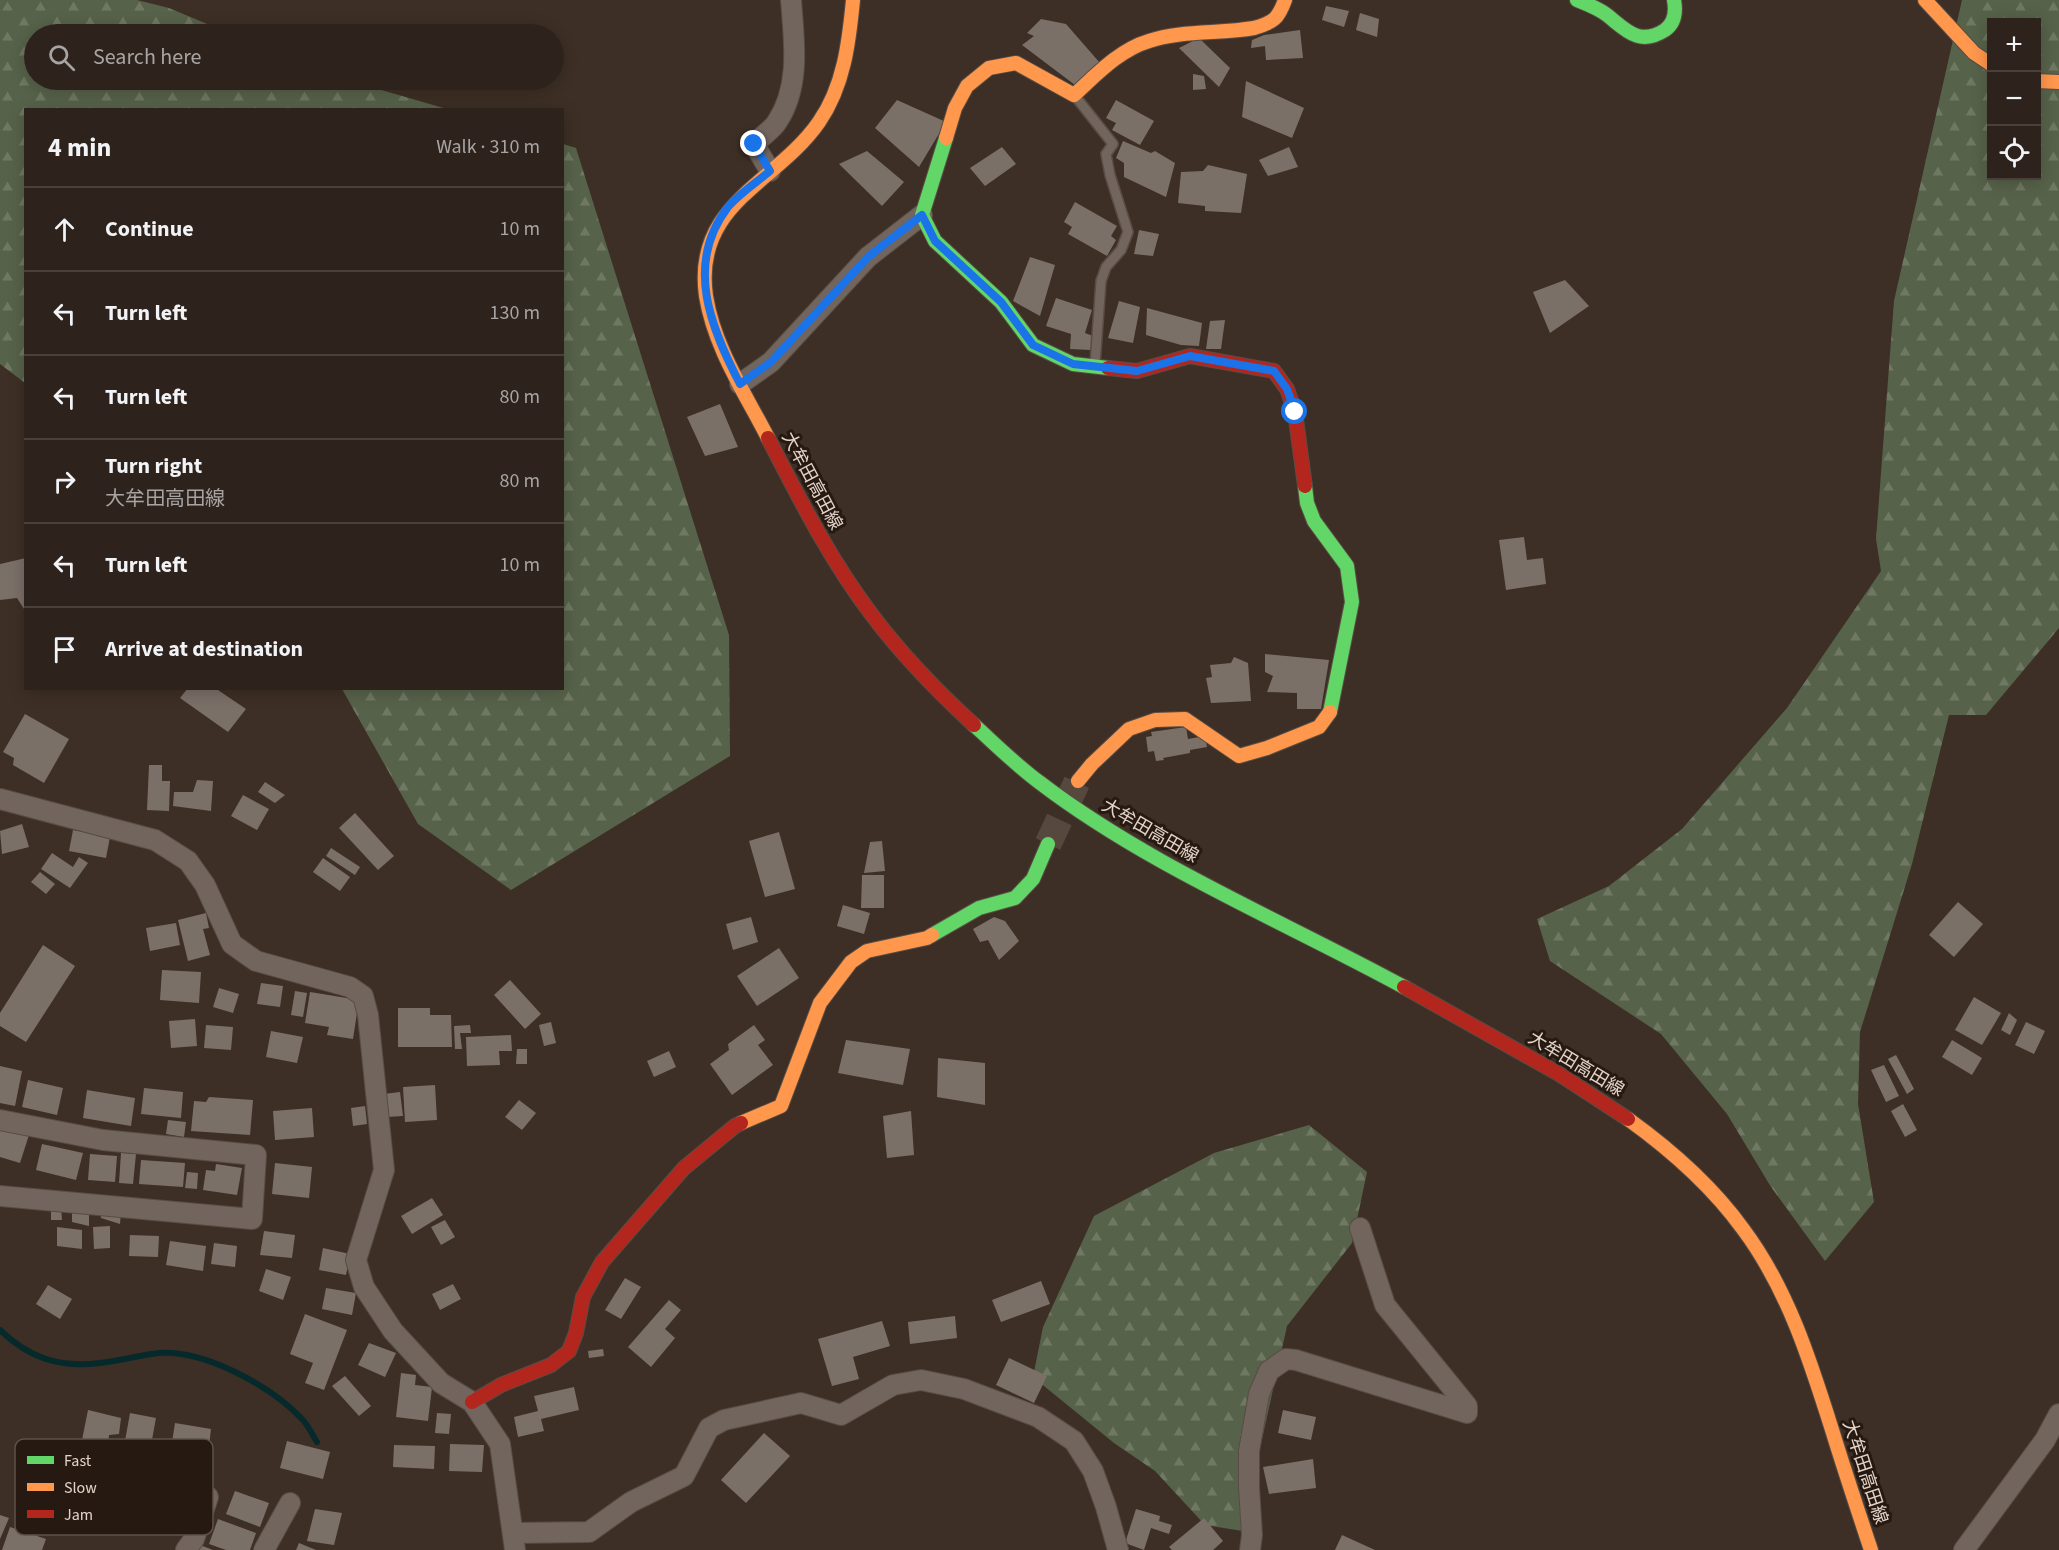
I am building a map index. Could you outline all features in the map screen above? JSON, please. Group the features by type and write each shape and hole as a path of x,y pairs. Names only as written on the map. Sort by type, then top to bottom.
{"street":[{"path":"770,171 754,144 777,123 789,97 795,62 791,0"},
{"name":"大牟田高田線","path":"854,0 848,52 839,85 820,122 798,148 729,207 712,236 704,276 711,318 720,345 814,527 872,614 946,701 1040,784 1103,825 1212,888 1364,966 1524,1053 1620,1111 1676,1155 1728,1209 1762,1258 1792,1314 1814,1373 1871,1550"},
{"path":"740,384 771,362 868,257 922,215 955,108 967,86 989,68 1016,63 1074,95 1114,58 1149,40 1261,28 1278,17 1285,0"},
{"path":"1577,0 1599,10 1624,31 1638,36 1659,34 1667,29 1675,13 1674,0"},
{"path":"1925,0 1974,53 1987,62"},
{"path":"2041,81 2059,82"},
{"path":"922,215 935,241 1001,302 1033,345 1073,364 1137,371 1190,356 1274,371 1287,389 1295,412 1307,503 1314,521 1347,566 1352,602 1330,713 1319,727 1267,748 1239,756 1185,719 1155,720 1129,729 1092,764 1078,781"},
{"path":"0,799 155,840 188,861 205,885 232,944 256,961 350,987 363,996 368,1015 384,1170 356,1260 364,1287 393,1331 441,1383 472,1402 500,1444 514,1541 589,1532 631,1502 684,1476 709,1428 724,1420 801,1403 841,1415 892,1385 921,1380 964,1389 1038,1417 1074,1440 1093,1471 1118,1550"},
{"path":"472,1402 501,1385 551,1365 569,1351 576,1333 583,1297 602,1262 684,1168 735,1126 781,1106 820,1003 851,962 867,951 927,938 979,908 1015,898 1033,879 1048,844"},
{"path":"0,1120 103,1140 256,1155 252,1219 0,1196"},
{"path":"1250,1550 1252,1535 1249,1487 1250,1451 1259,1394 1269,1371 1286,1359 1296,1360 1467,1413 1467,1406 1385,1305 1360,1228"},
{"path":"1964,1550 2052,1441 2059,1414"},
{"path":"264,1550 290,1503"},
{"path":"186,1550 195,1535"}],"lane":[{"path":"1074,95 1113,144 1106,154 1128,232 1121,250 1106,267 1101,281 1095,367"}],"green space":[{"path":"0,0 137,0 169,8 207,24 24,24 24,90 381,90 444,108 24,108 24,382 0,364"},
{"path":"1962,0 2059,0 2059,628 1986,715 1949,715 1912,864 1860,1032 1858,1104 1874,1202 1825,1261 1771,1187 1727,1114 1661,1034 1550,961 1537,919 1609,886 1682,829 1787,708 1881,571 1876,539 1894,301"},
{"path":"564,144 576,148 729,635 730,756 511,890 418,824 343,690 564,690"},
{"path":"1309,1125 1367,1172 1352,1243 1287,1326 1257,1462 1249,1532 1205,1525 1155,1471 1114,1443 1033,1377 1043,1327 1094,1216 1214,1153"}],"building":[{"path":"1326,6 1349,11 1344,27 1322,20"},
{"path":"1360,13 1379,19 1377,37 1356,30"},
{"path":"1041,19 1066,24 1100,63 1075,85 1022,45 1034,36 1027,33"},
{"path":"1300,30 1303,58 1266,60 1265,46 1251,48 1252,40 1264,35"},
{"path":"1199,38 1230,68 1219,87 1179,48"},
{"path":"1193,74 1204,76 1206,89 1193,90"},
{"path":"1246,81 1304,108 1292,138 1242,117"},
{"path":"897,100 946,122 919,167 875,128"},
{"path":"1116,100 1154,121 1140,145 1112,130 1116,123 1106,118"},
{"path":"1123,141 1151,153 1155,151 1175,163 1166,197 1124,177 1124,163 1116,158"},
{"path":"1002,147 1016,164 985,186 970,168"},
{"path":"1289,147 1298,167 1268,176 1259,160"},
{"path":"867,151 904,182 882,206 839,164"},
{"path":"1208,165 1247,174 1241,213 1205,211 1205,206 1178,203 1181,172 1203,171"},
{"path":"1075,202 1117,226 1111,236 1116,240 1107,256 1068,234 1072,227 1064,222"},
{"path":"1139,230 1159,234 1153,256 1134,254"},
{"path":"1030,257 1055,265 1040,316 1013,301"},
{"path":"1565,280 1589,306 1550,333 1533,292"},
{"path":"1056,298 1092,310 1085,333 1093,336 1091,350 1070,349 1071,334 1046,326"},
{"path":"1119,301 1140,307 1133,343 1108,338"},
{"path":"1147,308 1202,323 1199,346 1181,345 1146,335"},
{"path":"1225,320 1221,349 1206,349 1210,321"},
{"path":"720,404 738,447 705,456 687,417"},
{"path":"1524,537 1527,560 1543,558 1546,584 1506,590 1499,540"},
{"path":"24,558 24,609 17,598 0,600 0,564"},
{"path":"1265,654 1329,660 1321,709 1297,709 1297,693 1267,692 1273,676 1265,672"},
{"path":"1234,657 1248,663 1251,701 1211,703 1206,678 1212,677 1210,665 1231,663"},
{"path":"186,690 218,690 246,709 228,732 180,698"},
{"path":"25,714 69,739 44,783 13,765 14,758 3,752"},
{"path":"1186,727 1188,739 1205,736 1207,747 1156,761 1154,751 1148,752 1146,737 1152,736 1151,732"},
{"path":"149,765 162,765 162,781 170,781 169,811 147,810"},
{"path":"197,780 213,781 211,811 173,806 174,792 193,792"},
{"path":"265,782 285,795 275,803 258,792"},
{"path":"243,795 269,809 257,830 231,816"},
{"path":"355,813 394,856 378,870 339,828"},
{"path":"22,824 29,847 2,854 0,831"},
{"path":"73,830 110,837 106,858 69,851"},
{"path":"779,832 795,889 765,897 749,841"},
{"path":"882,841 885,871 864,873 870,842"},
{"path":"331,848 360,867 355,875 326,856"},
{"path":"52,853 73,867 79,857 88,863 70,888 41,869"},
{"path":"323,858 350,877 340,891 313,872"},
{"path":"40,872 55,884 46,894 31,882"},
{"path":"862,875 884,875 884,908 861,908"},
{"path":"1958,902 1983,924 1954,957 1929,935"},
{"path":"843,905 870,913 864,934 837,926"},
{"path":"206,913 209,928 203,929 210,955 188,961 178,920"},
{"path":"751,917 758,942 733,950 726,924"},
{"path":"994,917 1005,921 1019,941 999,960 988,940 980,942 973,929"},
{"path":"176,923 180,945 150,951 146,928"},
{"path":"43,945 75,966 26,1042 0,1026 0,1013"},
{"path":"779,948 799,978 757,1006 737,976"},
{"path":"162,970 201,972 199,1003 160,1000"},
{"path":"510,980 541,1014 525,1029 494,995"},
{"path":"261,983 283,986 280,1007 257,1004"},
{"path":"219,988 239,994 233,1013 213,1007"},
{"path":"295,991 307,993 303,1017 291,1015"},
{"path":"310,992 359,1000 353,1039 327,1035 329,1027 305,1023"},
{"path":"1974,997 2001,1013 1982,1045 1955,1030"},
{"path":"398,1008 430,1008 430,1015 451,1015 452,1047 398,1047"},
{"path":"2009,1013 2017,1020 2010,1035 2001,1030"},
{"path":"195,1019 197,1046 171,1048 169,1021"},
{"path":"551,1022 556,1043 544,1046 539,1025"},
{"path":"2026,1022 2045,1031 2034,1054 2015,1045"},
{"path":"206,1025 233,1027 231,1050 204,1048"},
{"path":"470,1025 471,1033 460,1033 462,1049 455,1049 454,1026"},
{"path":"754,1025 765,1040 758,1045 773,1065 732,1095 710,1064 729,1050 728,1044"},
{"path":"271,1031 303,1037 297,1063 266,1057"},
{"path":"511,1035 512,1051 499,1051 500,1065 467,1066 466,1037"},
{"path":"846,1040 910,1049 903,1085 838,1073"},
{"path":"1952,1040 1982,1058 1972,1075 1942,1057"},
{"path":"517,1049 527,1049 527,1064 516,1064"},
{"path":"669,1051 676,1067 654,1077 647,1061"},
{"path":"1896,1055 1914,1089 1907,1094 1888,1059"},
{"path":"938,1058 985,1063 985,1105 937,1097"},
{"path":"1884,1065 1899,1096 1886,1102 1871,1070"},
{"path":"0,1066 22,1071 15,1106 0,1103"},
{"path":"28,1080 63,1088 57,1115 22,1107"},
{"path":"435,1085 437,1120 405,1122 403,1087"},
{"path":"144,1088 183,1092 181,1118 141,1114"},
{"path":"87,1090 135,1098 131,1126 83,1118"},
{"path":"400,1092 403,1116 387,1117 384,1094"},
{"path":"209,1097 253,1100 250,1135 191,1131 194,1101 206,1102"},
{"path":"519,1100 536,1113 522,1130 505,1117"},
{"path":"1903,1104 1917,1130 1905,1137 1891,1111"},
{"path":"365,1106 367,1124 353,1126 351,1108"},
{"path":"312,1108 314,1137 275,1140 273,1111"},
{"path":"911,1111 914,1155 887,1158 883,1116"},
{"path":"168,1120 186,1122 184,1137 166,1134"},
{"path":"0,1126 29,1135 20,1163 0,1157"},
{"path":"42,1144 83,1153 76,1180 36,1170"},
{"path":"121,1153 136,1154 133,1184 119,1183"},
{"path":"90,1154 117,1156 115,1182 88,1180"},
{"path":"141,1160 185,1163 183,1187 139,1184"},
{"path":"275,1163 312,1167 309,1198 272,1194"},
{"path":"216,1164 242,1168 237,1195 203,1190 206,1170 215,1171"},
{"path":"187,1172 198,1173 197,1189 185,1188"},
{"path":"432,1198 443,1215 412,1234 401,1216"},
{"path":"61,1207 62,1220 51,1220 51,1208"},
{"path":"100,1210 121,1212 120,1224 101,1218"},
{"path":"72,1211 89,1211 89,1226 72,1222"},
{"path":"445,1220 455,1237 441,1245 431,1227"},
{"path":"110,1226 110,1248 94,1249 93,1227"},
{"path":"57,1227 82,1230 82,1249 57,1246"},
{"path":"264,1231 295,1235 292,1258 260,1255"},
{"path":"130,1235 159,1236 158,1257 129,1256"},
{"path":"170,1241 206,1246 203,1271 166,1265"},
{"path":"214,1243 237,1246 235,1267 211,1264"},
{"path":"323,1248 350,1254 346,1275 319,1270"},
{"path":"266,1269 291,1277 283,1300 259,1291"},
{"path":"625,1278 641,1287 621,1319 605,1310"},
{"path":"1041,1281 1050,1304 1001,1322 992,1300"},
{"path":"453,1284 461,1299 440,1310 432,1294"},
{"path":"48,1285 72,1299 60,1319 36,1304"},
{"path":"326,1288 356,1293 352,1315 322,1309"},
{"path":"669,1300 681,1310 665,1329 675,1338 651,1367 628,1347"},
{"path":"305,1314 347,1330 324,1390 305,1383 313,1363 290,1354"},
{"path":"955,1316 957,1338 910,1344 908,1322"},
{"path":"882,1321 890,1346 853,1357 859,1379 832,1386 818,1339"},
{"path":"369,1343 396,1353 385,1377 358,1365"},
{"path":"603,1349 604,1356 589,1358 588,1351"},
{"path":"1009,1358 1047,1376 1034,1403 996,1385"},
{"path":"401,1373 416,1375 415,1385 432,1387 428,1421 396,1417"},
{"path":"345,1376 371,1406 359,1416 332,1386"},
{"path":"574,1387 579,1410 541,1419 544,1431 518,1437 514,1417 538,1411 534,1396"},
{"path":"88,1410 121,1418 119,1434 109,1435 109,1439 82,1439"},
{"path":"1283,1410 1316,1417 1311,1440 1278,1433"},
{"path":"130,1413 156,1418 152,1439 125,1439"},
{"path":"437,1413 451,1414 449,1434 435,1433"},
{"path":"175,1423 211,1429 210,1439 173,1439"},
{"path":"764,1433 790,1456 746,1503 721,1480"},
{"path":"287,1441 330,1452 323,1479 280,1468"},
{"path":"450,1444 484,1445 482,1472 449,1471"},
{"path":"394,1445 435,1446 434,1469 393,1467"},
{"path":"1313,1459 1316,1488 1269,1494 1263,1467"},
{"path":"235,1491 269,1503 260,1527 226,1514"},
{"path":"315,1509 342,1513 334,1545 307,1541"},
{"path":"1136,1509 1160,1516 1159,1521 1172,1525 1169,1534 1151,1528 1144,1550 1125,1543"},
{"path":"0,1515 9,1518 0,1539"},
{"path":"1204,1518 1223,1541 1213,1550 1172,1550 1169,1547"},
{"path":"218,1519 256,1533 250,1550 226,1550 209,1544"},
{"path":"10,1527 15,1529 15,1535 34,1535 46,1539 42,1550 2,1550"},
{"path":"1342,1535 1375,1550 1335,1550"},
{"path":"299,1543 316,1550 296,1550"},
{"path":"200,1545 213,1550 198,1550"}],"waterway":[{"path":"0,1330 22,1348 58,1362 100,1363 159,1353 196,1357 216,1364 236,1372 273,1394 304,1421 317,1442"}],"tunnel":[{"path":"1048,844 1077,782"}],"traffic: fast":[{"path":"1577,0 1600,10 1633,34 1648,37 1665,30 1671,24 1675,12 1674,0"},
{"path":"946,138 922,215 935,241 1001,302 1033,345 1073,364 1108,368"},
{"path":"1305,486 1307,503 1314,521 1347,566 1352,602 1330,712"},
{"path":"974,725 1039,782 1125,840 1217,891 1404,987"},
{"path":"932,935 979,908 1015,898 1033,879 1048,844"}],"traffic: slow":[{"path":"768,438 731,369 716,333 706,296 705,264 712,238 725,216 742,197 801,143 819,122 827,108 840,79 844,63 853,0"},
{"path":"946,138 955,108 967,86 989,68 1016,63 1074,95 1108,64 1138,45 1175,35 1254,28 1274,19 1285,0"},
{"path":"1925,0 1974,53 1987,62"},
{"path":"2041,81 2059,82"},
{"path":"1078,781 1092,764 1129,729 1155,720 1185,719 1239,756 1267,748 1319,727 1330,712"},
{"path":"741,1123 781,1106 820,1003 851,962 867,951 932,935"},
{"path":"1628,1119 1675,1156 1718,1198 1743,1229 1773,1276 1807,1354 1871,1550"}],"traffic: jam":[{"path":"1108,368 1137,371 1190,356 1274,371 1287,389 1295,412 1305,486"},
{"path":"768,438 816,528 857,594 883,630 933,686 974,725"},
{"path":"1404,987 1559,1074 1628,1119"},
{"path":"472,1402 501,1385 551,1365 569,1351 576,1333 583,1297 602,1262 684,1168 741,1123"}],"route":[{"path":"754,144 770,171 729,207 712,236 704,276 708,309 720,345 740,384 771,362 868,257 922,215 935,241 1001,302 1033,345 1073,364 1095,367 1137,371 1190,356 1274,371 1287,389 1295,412"}]}
